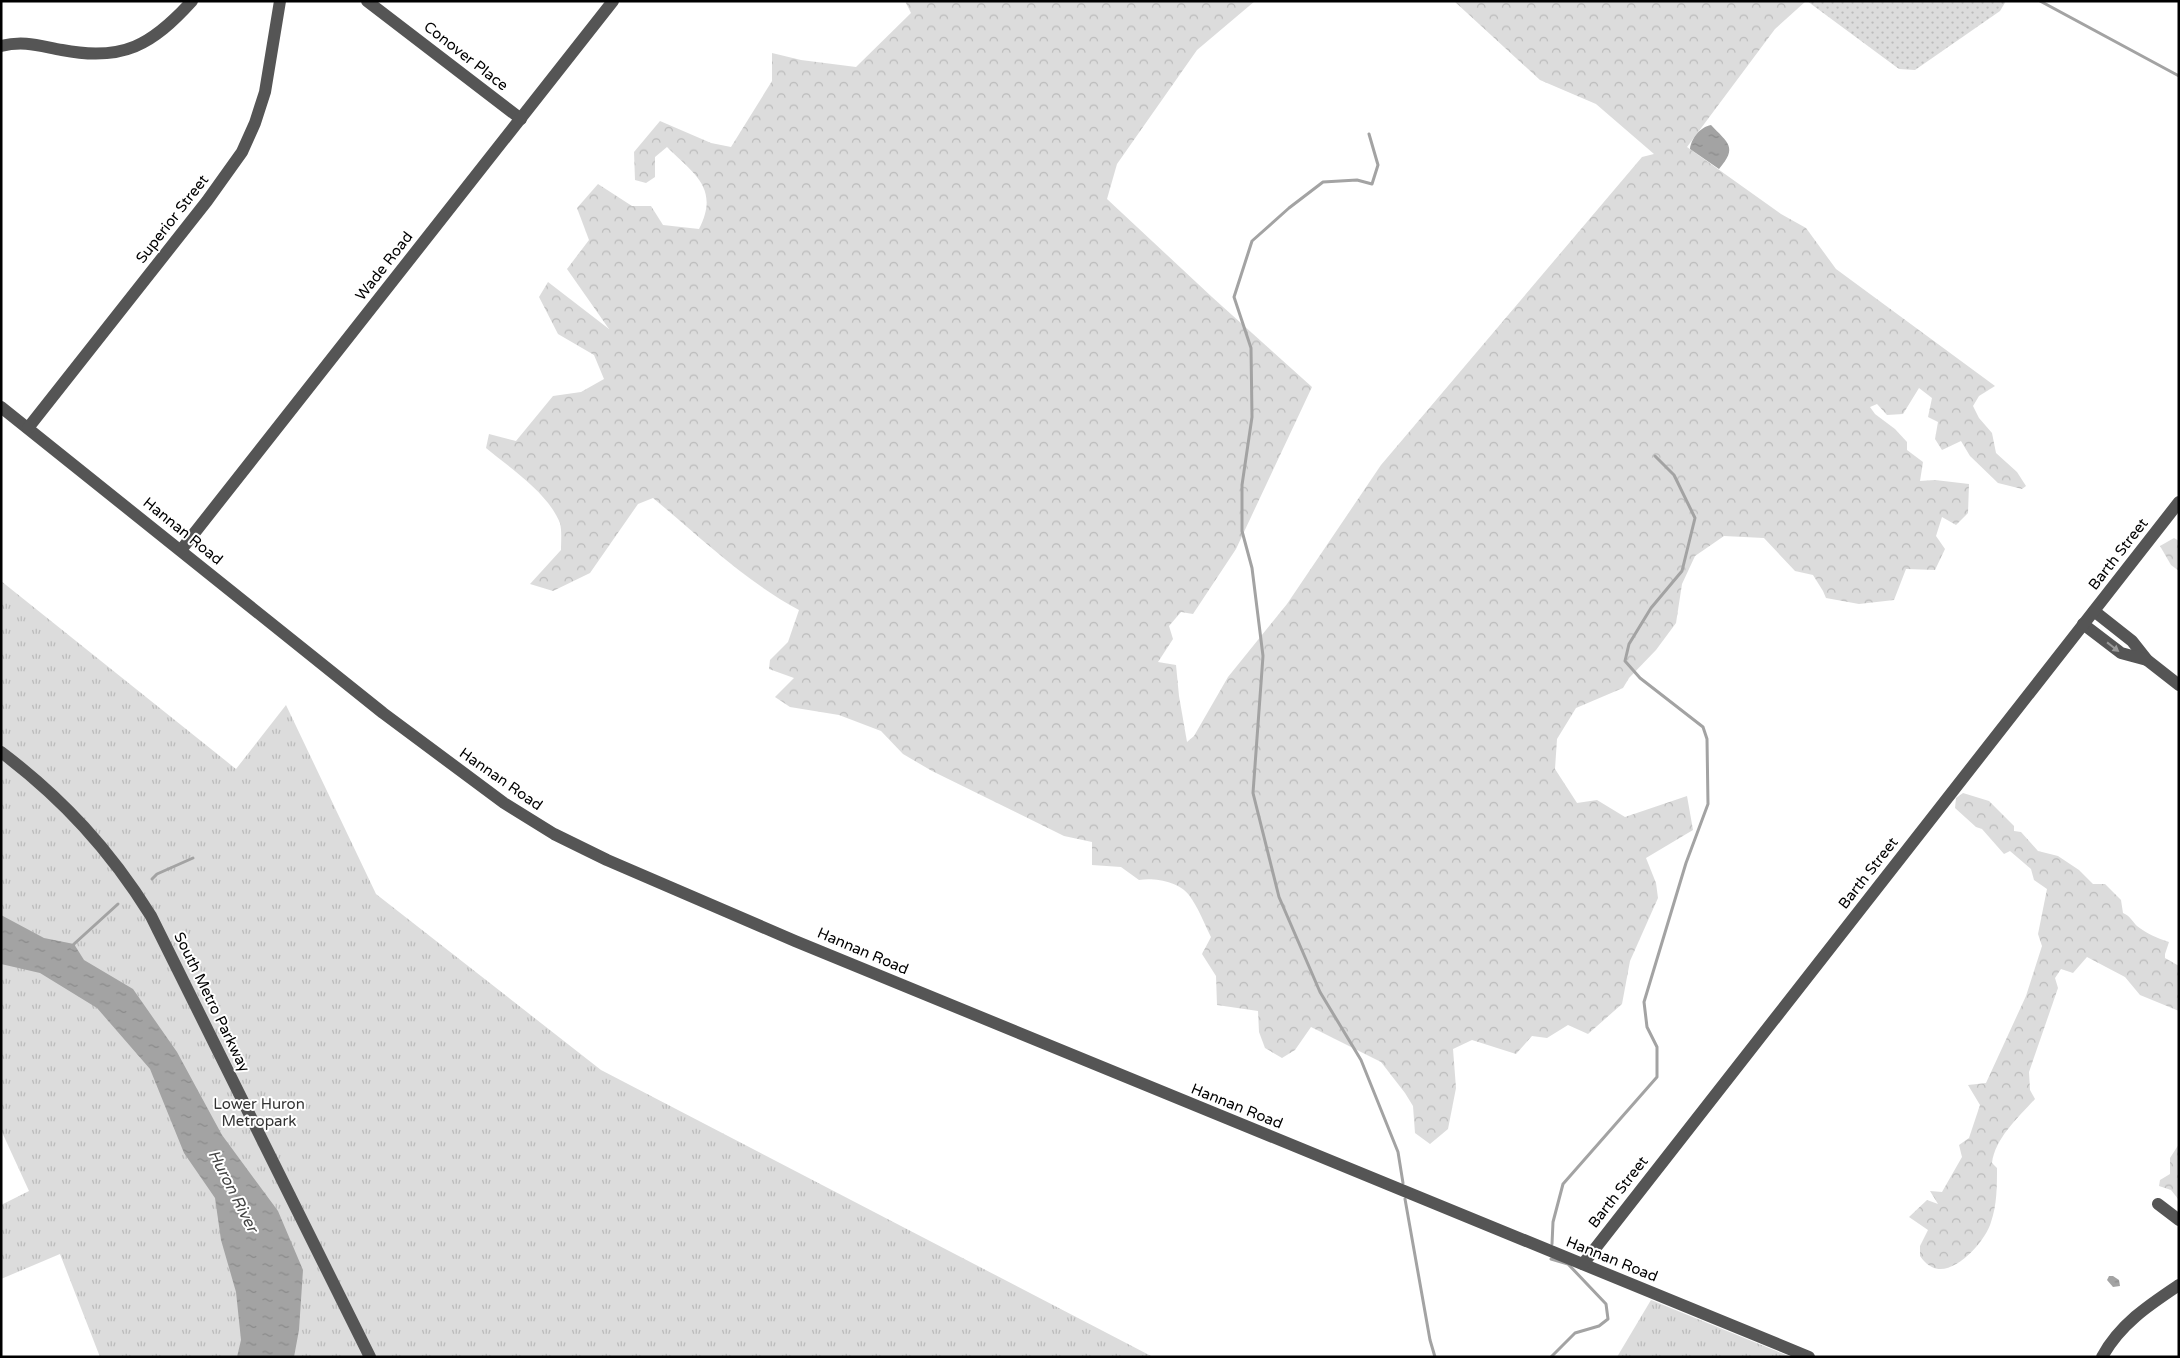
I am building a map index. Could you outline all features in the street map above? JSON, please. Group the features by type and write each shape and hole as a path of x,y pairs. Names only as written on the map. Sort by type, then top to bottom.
{"street":[{"path":"1,46 37,44 63,51 96,53 115,52 132,48 160,33 192,1"},
{"name":"Superior Street","path":"28,428 207,201 242,152 255,123 265,92 280,1"},
{"name":"Conover Place","path":"367,1 521,119"},
{"name":"Wade Road","path":"181,550 613,1"},
{"name":"Hannan Road","path":"1,407 436,754 520,813 575,844 645,878 1809,1357"},
{"name":"Barth Street","path":"1583,1264 2179,502"},
{"path":"2094,611 2132,641 2147,660 2179,685"},
{"path":"2083,624 2121,653 2147,660"},
{"name":"South Metro Parkway","path":"1,752 38,780 90,831 136,891 151,916 370,1357"},
{"path":"2158,1204 2179,1220"},
{"path":"2102,1357 2118,1333 2131,1319 2179,1285"}],"green space":[{"path":"905,1 1255,1 1197,50 1117,164 1107,199 1312,387 1236,549 1193,614 1181,612 1169,626 1173,639 1158,662 1176,665 1187,742 1194,736 1228,677 1287,604 1381,465 1642,157 1654,154 1596,104 1540,80 1454,1 1806,1 1775,29 1687,147 1781,214 1806,228 1836,269 1995,386 1979,396 1973,406 1979,418 1992,433 1996,453 2017,472 2026,486 2022,489 1998,483 1970,456 1961,441 1942,450 1935,439 1938,422 1928,417 1932,398 1919,388 1903,414 1887,415 1877,404 1870,407 1875,414 1895,429 1907,442 1907,450 1923,462 1920,481 1935,480 1969,484 1968,513 1956,525 1942,517 1936,536 1945,549 1935,570 1906,569 1894,600 1859,604 1826,598 1813,575 1795,571 1764,538 1724,536 1695,556 1682,584 1676,623 1656,650 1629,678 1623,688 1576,708 1557,739 1555,769 1577,803 1597,800 1625,817 1687,796 1693,830 1646,858 1656,883 1658,898 1630,961 1622,1004 1588,1034 1568,1025 1547,1038 1532,1036 1516,1054 1472,1040 1453,1049 1456,1088 1448,1129 1430,1144 1415,1133 1413,1106 1381,1062 1311,1027 1295,1050 1282,1058 1265,1048 1259,1032 1258,1011 1217,1005 1216,976 1202,954 1211,937 1198,910 1185,890 1159,880 1139,880 1121,867 1092,865 1092,842 1064,836 932,771 903,754 881,731 839,715 790,707 775,697 794,678 769,669 770,660 788,642 799,610 741,572 653,498 638,504 590,573 553,591 530,584 561,550 560,523 547,501 538,491 486,448 489,434 516,441 553,396 581,392 604,379 594,355 558,334 539,297 548,282 609,329 567,269 589,240 577,208 598,184 632,206 651,206 663,225 699,229 705,215 707,203 705,192 695,174 667,147 655,157 655,177 646,183 635,180 634,152 660,121 711,143 731,147 772,81 772,53 801,60 856,67 911,13"},
{"path":"1807,1 2006,1 2000,11 1915,70 1899,69"},
{"path":"2174,538 2179,541 2179,571 2171,565 2160,546"},
{"name":"Lower Huron Metropark","path":"1,581 236,769 286,705 376,894 601,1070 1153,1357 100,1357 60,1254 1,1279 1,1205 29,1191 1,1130"},
{"path":"1963,793 1989,801 2014,826 2014,831 2021,832 2038,851 2058,856 2079,870 2093,884 2105,884 2121,900 2123,913 2137,926 2152,936 2169,942 2165,958 2179,966 2179,1011 2140,995 2125,977 2087,957 2073,973 2061,969 2055,978 2058,988 2029,1072 2030,1090 2035,1099 2009,1128 1994,1154 1992,1163 1997,1168 1996,1195 1993,1216 1988,1230 1983,1239 1968,1256 1959,1263 1940,1269 1930,1266 1920,1256 1920,1246 1928,1230 1909,1217 1927,1200 1938,1204 1930,1191 1942,1192 1962,1157 1959,1145 1969,1138 1980,1105 1968,1085 1986,1083 2026,996 2042,946 2038,934 2047,889 2034,880 2031,869 2010,851 2004,854 1982,829 1976,827 1955,808 1956,798"},
{"path":"2179,1144 2179,1200 2171,1190 2159,1186 2160,1180 2170,1174 2170,1158"},
{"path":"1651,1300 1791,1357 1617,1357"}],"water":[{"path":"1711,125 1729,146 1725,162 1719,169 1690,149 1692,141 1697,134 1703,128"},
{"name":"Huron River","path":"1,915 44,938 74,944 84,960 133,989 177,1052 222,1135 278,1211 303,1270 299,1330 294,1357 237,1357 241,1340 236,1292 221,1240 215,1198 184,1153 150,1069 97,1008 40,973 1,964"},
{"path":"2109,1276 2119,1280 2120,1286 2113,1287 2107,1280"}],"waterway":[{"path":"2040,1 2179,76"},
{"path":"1369,134 1378,165 1372,184 1357,180 1323,182 1289,208 1252,241 1234,297 1251,348 1252,417 1242,485 1242,531 1252,568 1263,656 1253,793 1279,897 1320,992 1361,1060 1398,1152 1403,1183"},
{"path":"1552,1244 1553,1222 1563,1184 1657,1077 1657,1047 1647,1027 1644,1002 1686,863 1708,804 1707,739 1703,727 1640,678 1625,661 1629,644 1651,608 1682,571 1695,518 1674,475 1655,456"},
{"path":"152,879 157,874 193,858"},
{"path":"72,948 74,944 118,904"},
{"path":"1405,1199 1430,1340 1435,1357"},
{"path":"1551,1259 1568,1264 1606,1304 1608,1319 1599,1326 1575,1333 1551,1357"}]}
